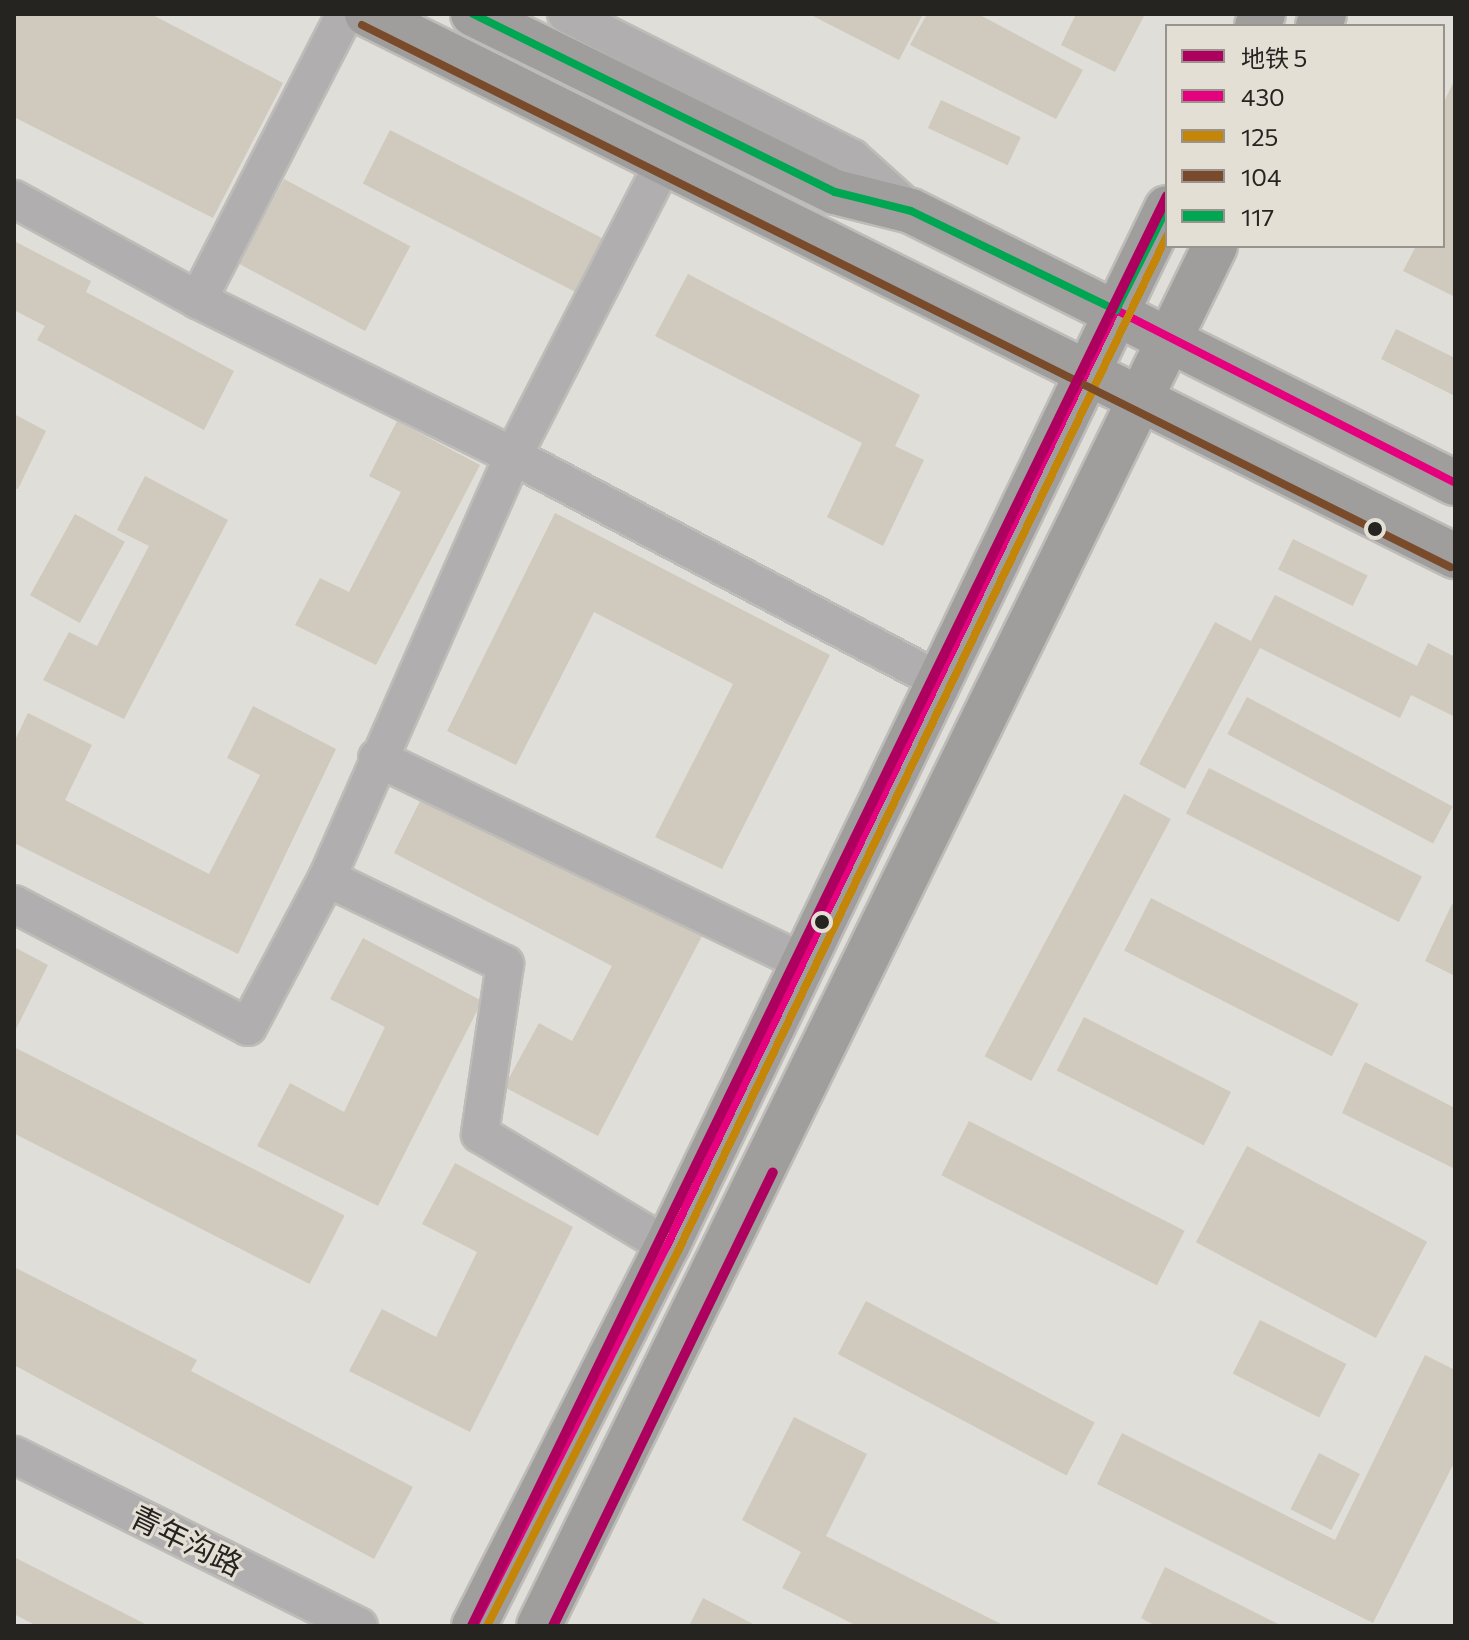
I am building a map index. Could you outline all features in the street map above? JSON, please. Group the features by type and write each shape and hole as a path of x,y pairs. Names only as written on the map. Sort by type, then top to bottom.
{"main road":[{"path":"367,14 1455,556"},
{"path":"473,14 835,192 911,211 1116,310 1455,483"},
{"path":"474,1626 667,1246 800,961 1165,212"},
{"path":"539,1626 1214,248"}],"street":[{"path":"198,300 345,14"},
{"path":"566,14 852,158 911,211"},
{"path":"14,904 248,1027 327,878 377,758 513,456 664,162"},
{"path":"14,199 198,300 513,456 938,680"},
{"path":"377,758 800,961"},
{"path":"327,878 505,964 480,1134 667,1246"},
{"name":"青年沟路","path":"14,1455 359,1626"}],"building":[{"path":"14,14 151,14 283,83 213,218 14,117"},
{"path":"809,14 923,14 899,60"},
{"path":"927,14 978,14 1083,70 1056,119 910,45"},
{"path":"1076,14 1145,14 1115,72 1061,45"},
{"path":"1455,79 1455,297 1403,271 1415,248 1445,248 1445,100"},
{"path":"941,100 1021,137 1008,165 928,128"},
{"path":"390,130 609,242 582,295 363,183"},
{"path":"284,179 410,246 365,331 239,264"},
{"path":"14,241 91,281 86,292 234,371 204,430 37,340 45,326 14,310"},
{"path":"688,274 920,395 895,446 924,460 883,546 827,517 862,443 655,336"},
{"path":"1396,329 1455,358 1455,396 1381,359"},
{"path":"14,414 46,431 18,489 14,488"},
{"path":"397,421 480,465 376,665 295,625 320,578 349,592 401,492 369,476"},
{"path":"145,476 228,520 124,719 43,680 69,632 97,646 149,546 117,530"},
{"path":"555,513 830,655 722,869 655,837 733,684 594,612 516,765 447,731"},
{"path":"75,514 125,542 80,623 30,595"},
{"path":"1293,539 1368,575 1353,606 1278,570"},
{"path":"1275,595 1417,666 1428,643 1455,657 1455,717 1411,695 1400,718 1260,648 1185,789 1139,764 1215,622 1251,641"},
{"path":"1247,697 1453,806 1433,843 1227,734"},
{"path":"253,706 336,749 238,954 14,843 14,742 28,713 92,745 65,800 209,874 260,775 227,758"},
{"path":"1209,768 1422,877 1399,922 1186,813"},
{"path":"1124,794 1171,819 1031,1081 985,1056"},
{"path":"423,795 702,936 598,1136 504,1087 539,1023 572,1041 612,966 394,853"},
{"path":"1151,898 1359,1004 1332,1056 1124,951"},
{"path":"1452,904 1455,905 1455,976 1425,961"},
{"path":"363,938 482,1001 378,1206 257,1146 290,1083 344,1112 385,1027 330,999"},
{"path":"14,947 48,965 14,1033"},
{"path":"1084,1017 1231,1092 1204,1145 1057,1070"},
{"path":"14,1047 345,1215 310,1284 14,1133"},
{"path":"1365,1062 1455,1108 1455,1169 1342,1113"},
{"path":"969,1121 1185,1231 1157,1285 941,1175"},
{"path":"1247,1146 1427,1242 1376,1338 1196,1242"},
{"path":"455,1163 573,1227 470,1432 349,1371 382,1309 436,1337 477,1252 422,1224"},
{"path":"14,1267 197,1360 191,1371 413,1487 374,1559 14,1365"},
{"path":"866,1301 1095,1423 1067,1476 838,1354"},
{"path":"1260,1320 1346,1364 1319,1417 1233,1373"},
{"path":"1425,1355 1455,1370 1455,1461 1373,1623 1097,1484 1122,1433 1335,1540"},
{"path":"794,1417 867,1454 826,1536 1005,1626 857,1626 782,1588 801,1552 742,1520"},
{"path":"1319,1453 1360,1474 1331,1530 1290,1509"},
{"path":"14,1557 149,1626 37,1626 14,1614"},
{"path":"1165,1567 1282,1626 1156,1626 1141,1618"},
{"path":"703,1598 757,1626 689,1626"}],"metro line":[{"name":"5","path":"472,1626 1165,200"},
{"name":"5","path":"553,1626 773,1172"}],"transit line":[{"name":"117","path":"473,14 835,192 911,211 1116,310 1165,212"},
{"name":"104","path":"362,25 1450,567"},
{"name":"125","path":"487,1626 678,1251 1165,240"},
{"name":"430","path":"474,1626 667,1246 1116,310 1455,483"}]}
